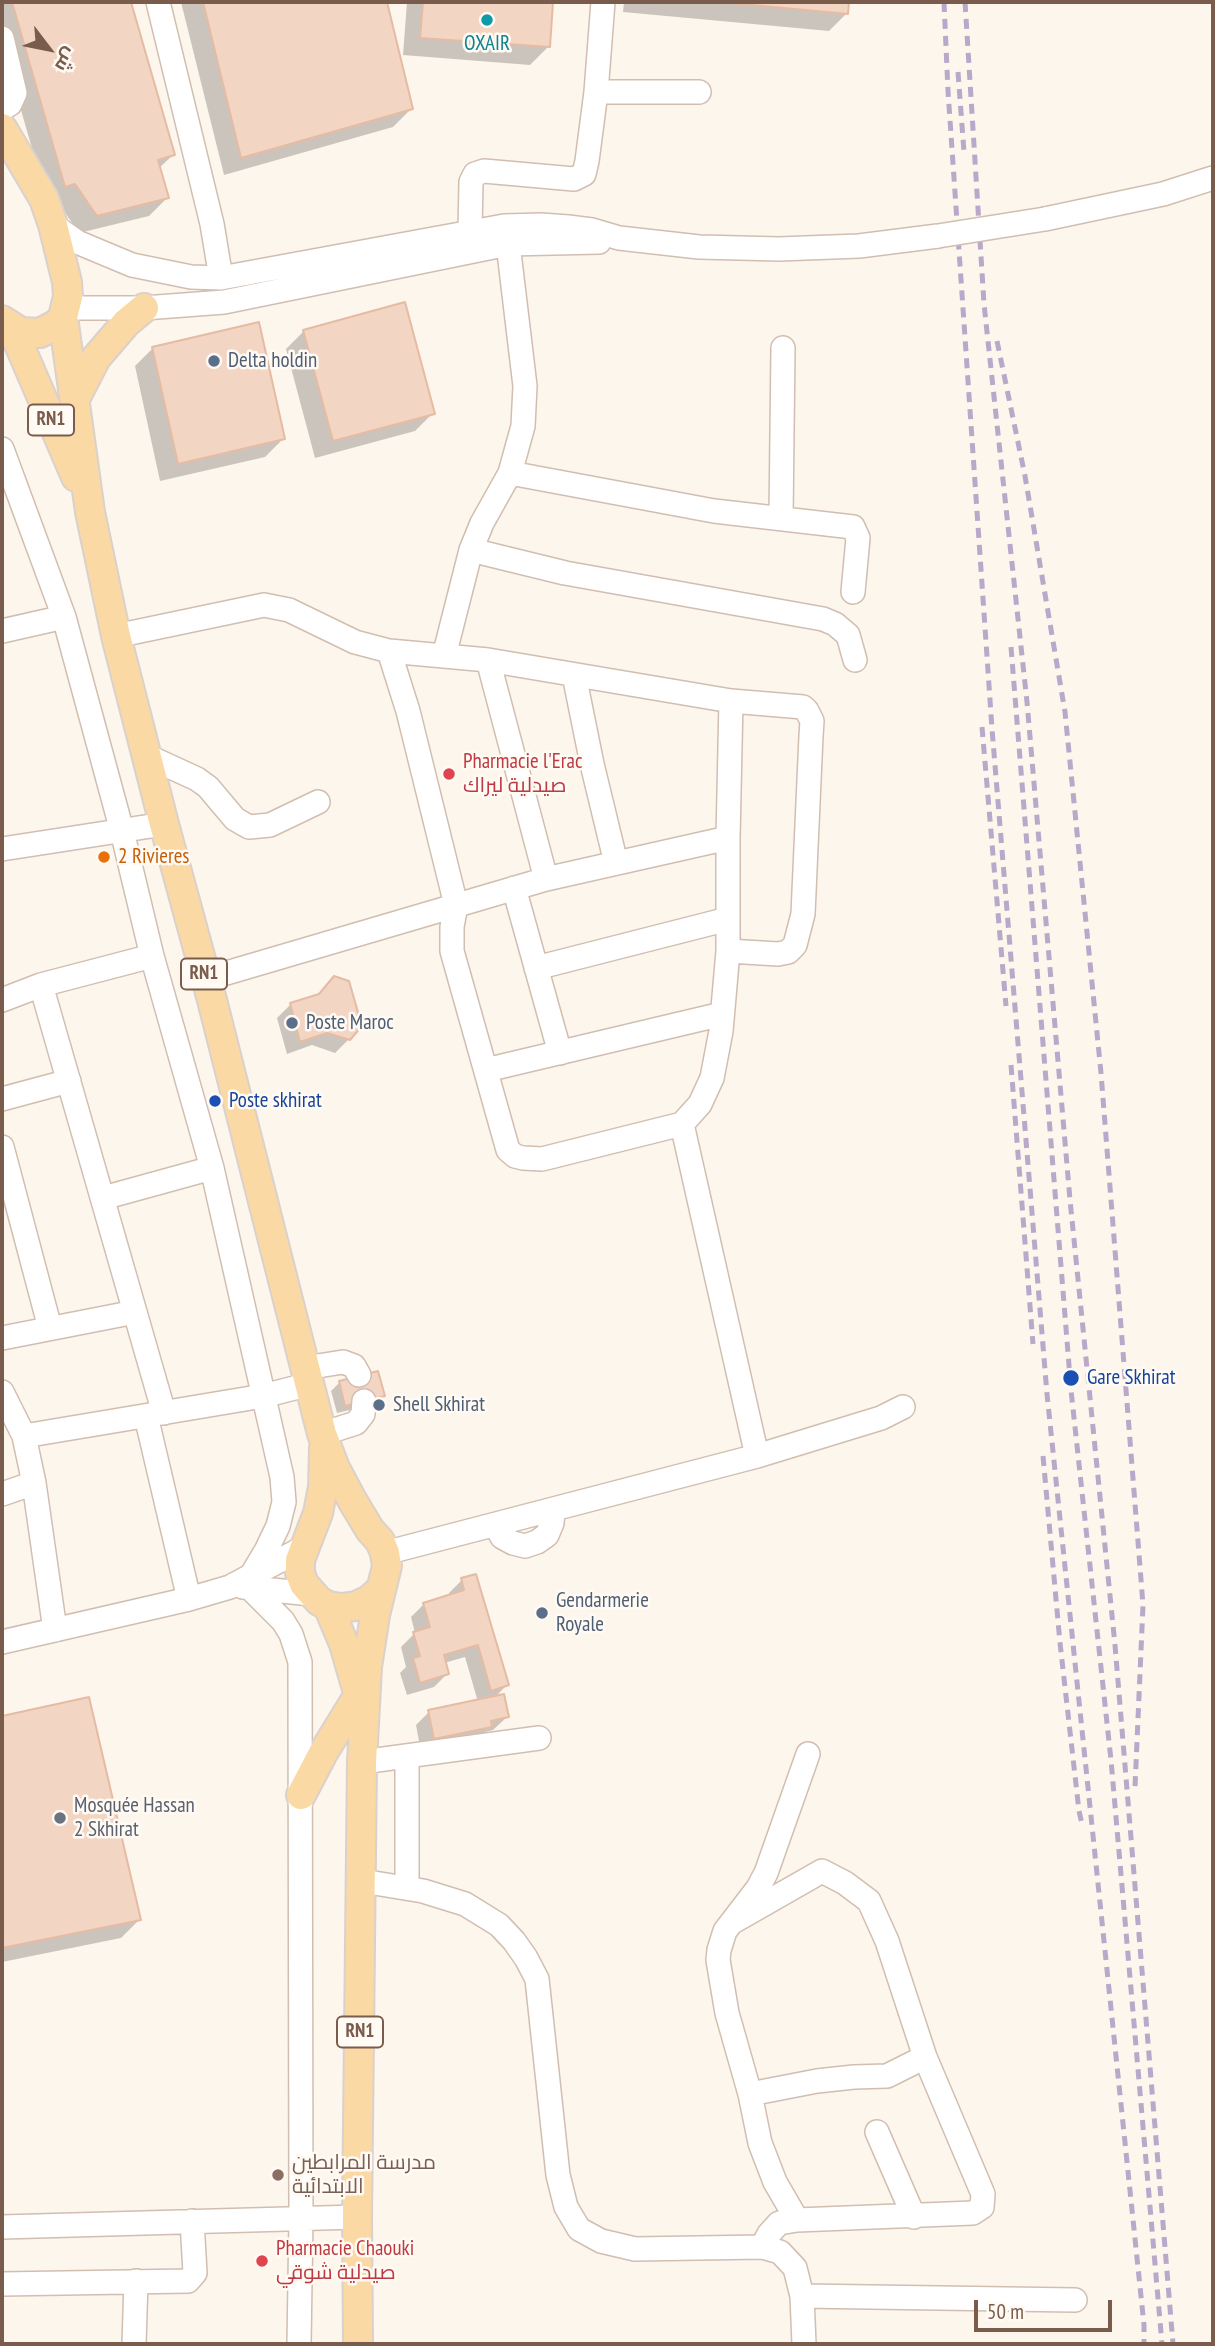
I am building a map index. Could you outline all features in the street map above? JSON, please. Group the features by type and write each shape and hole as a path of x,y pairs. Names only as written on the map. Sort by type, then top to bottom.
{"main road":[{"name":"RN1","path":"2,128 38,186 53,225 67,282 65,312 90,512 116,636 323,1434 335,1468 378,1542 387,1566 380,1590 362,1708 358,2344"},
{"path":"2,172 16,172 28,177 38,186"},
{"path":"75,399 84,378 103,348 144,308"},
{"name":"RN1","path":"7,324 30,334 40,333 57,324 65,312"},
{"name":"RN1","path":"7,324 90,512"},
{"name":"RN1","path":"323,1434 323,1487 318,1513 300,1560 300,1573 319,1600 346,1650 362,1708"},
{"path":"306,1543 319,1528 332,1522 345,1521 359,1524 378,1542"},
{"path":"319,1600 342,1608 356,1606 369,1600 380,1590"},
{"path":"301,1795 323,1753 362,1708"}],"street":[{"path":"158,2 212,225 221,278"},
{"path":"470,231 471,182 475,174 484,171 573,179 584,174 596,92 603,2"},
{"path":"2,38 15,93 10,104 2,109"},
{"path":"596,92 699,92"},
{"path":"53,225 77,242 132,265 191,277 221,278 504,226 541,225 592,230 619,238 699,247 779,249 859,246 1045,219 1163,194 1213,178"},
{"path":"65,312 224,302 508,244 598,242 619,238"},
{"path":"444,656 471,550 482,523 510,473 523,426 525,386 508,244"},
{"path":"780,518 783,348"},
{"path":"2,449 64,617 122,831 152,956 212,1168 282,1477 282,1514 273,1538 244,1583"},
{"path":"510,473 714,511 853,527 858,538 853,592"},
{"path":"471,550 565,573 823,619 835,624 848,635 855,660"},
{"path":"116,636 264,605 289,610 355,642 389,651 488,660 731,701 803,707 812,721 803,914 795,945 788,952 778,954 728,951"},
{"path":"2,631 64,617"},
{"path":"389,651 408,711 456,905 452,951 508,1150 523,1158 542,1159 682,1124 700,1104 712,1078 721,1031 728,951 727,838 731,701"},
{"path":"488,660 546,879"},
{"path":"575,675 592,764 616,863"},
{"path":"147,756 197,779 208,787 235,819 249,827 270,825 318,802"},
{"path":"2,849 164,824"},
{"path":"206,979 546,879 727,838"},
{"path":"514,888 560,1053"},
{"path":"536,968 728,919"},
{"path":"2,1000 41,985 152,956"},
{"path":"41,985 135,1312 189,1599"},
{"path":"486,1070 722,1014"},
{"path":"2,1099 69,1081"},
{"path":"682,1124 757,1456"},
{"path":"2,1147 50,1328"},
{"path":"103,1198 212,1168"},
{"path":"2,1338 135,1312"},
{"path":"24,1436 264,1396 343,1362 354,1366 359,1375"},
{"path":"2,1392 24,1436 34,1483 55,1630"},
{"path":"323,1434 356,1423 363,1414 364,1401"},
{"path":"378,1542 496,1526 757,1456 881,1418 904,1407"},
{"path":"2,1494 34,1483"},
{"path":"2,1642 189,1599 244,1583 306,1543"},
{"path":"244,1583 319,1600"},
{"path":"244,1583 283,1621 297,1648 300,1662 299,2344"},
{"path":"362,1762 539,1738"},
{"path":"797,2220 775,2182 760,2143 750,2094 727,2013 718,1960 721,1940 766,1873 808,1754"},
{"path":"407,1757 407,1888"},
{"path":"732,1923 822,1871 869,1900 887,1941 925,2057 983,2194 982,2207 973,2213 779,2223 762,2247"},
{"path":"362,1881 446,1896 484,1914 514,1941 537,1979 558,2175 566,2207 579,2229 601,2242 635,2249 762,2247 780,2252 794,2268 802,2297 804,2344"},
{"path":"750,2094 817,2081 887,2076 925,2057"},
{"path":"877,2132 914,2217"},
{"path":"2,2227 357,2217"},
{"path":"2,2284 136,2281 182,2283 192,2277 195,2267 192,2221"},
{"path":"134,2344 136,2281"},
{"path":"802,2297 1075,2300"}],"building":[{"path":"12,2 131,2 175,155 158,160 169,198 97,216 75,184 65,187"},
{"path":"203,2 387,2 413,109 241,158"},
{"name":"OXAIR","path":"423,2 553,2 550,47 420,38"},
{"path":"720,2 849,2 848,14"},
{"path":"405,302 435,414 333,441 303,330"},
{"path":"259,322 285,439 178,464 152,347"},
{"path":"334,976 349,981 362,1026 350,1040 327,1033 300,1042 290,1003 319,994"},
{"path":"378,1371 385,1396 345,1406 339,1381"},
{"path":"476,1574 509,1685 491,1691 478,1645 444,1655 449,1674 420,1683 413,1658 420,1656 413,1632 430,1627 423,1603 464,1590 461,1578"},
{"path":"504,1694 509,1717 491,1721 492,1727 434,1739 428,1710"},
{"name":"Mosquée Hassan 2 Skhirat","path":"89,1697 141,1920 2,1948 2,1716"}],"railway":[{"path":"944,2 992,729 1047,1394 1144,2344"},
{"path":"965,2 984,304 1027,702 1070,1200 1115,1645 1173,2344"},
{"path":"958,72 964,152"},
{"path":"997,341 1025,476 1065,712 1101,1073 1143,1605 1135,1787"},
{"path":"1011,647 1071,1390 1111,1760 1162,2344"},
{"path":"982,727 1006,1006"},
{"path":"1011,1065 1033,1344"},
{"path":"1043,1456 1060,1643 1082,1824"}],"place":[{"name":"OXAIR","path":"487,20"},
{"name":"Delta holdin","path":"214,361"},
{"name":"Pharmacie l'Erac صيدلية ليراك","path":"449,774"},
{"name":"2 Rivieres","path":"104,857"},
{"name":"Poste Maroc","path":"292,1023"},
{"name":"Poste skhirat","path":"215,1101"},
{"name":"Gare Skhirat","path":"1071,1378"},
{"name":"Shell Skhirat","path":"379,1405"},
{"name":"Gendarmerie Royale","path":"542,1613"},
{"name":"Mosquée Hassan 2 Skhirat","path":"60,1818"},
{"name":"مدرسة المرابطين الابتدائية","path":"278,2175"},
{"name":"Pharmacie Chaouki صيدلية شوقي","path":"262,2261"}]}
